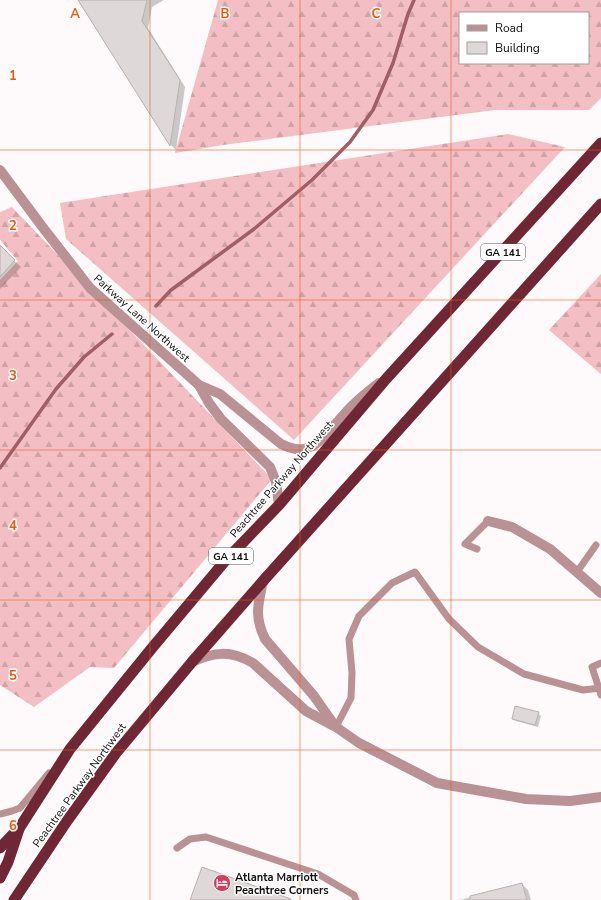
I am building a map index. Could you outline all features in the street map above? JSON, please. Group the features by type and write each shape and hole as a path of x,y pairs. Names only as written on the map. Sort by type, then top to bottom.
{"highway":[{"name":"Peachtree Parkway Northwest","path":"0,848 20,827 70,749 225,561 278,505 386,379 601,143"},
{"name":"Peachtree Parkway Northwest","path":"14,900 67,821 116,753 192,662 601,204"},
{"path":"0,878 8,862 20,827"}],"street":[{"name":"Parkway Lane Northwest","path":"0,170 90,288 199,385 220,394 281,444 288,448 307,449 317,444 352,406 367,392 386,379"},
{"name":"Parkway Lane Northwest","path":"199,385 208,403 270,467 276,482 278,505"},
{"path":"488,521 512,527 550,549 601,593"},
{"path":"263,581 258,604 258,613 261,629 265,639 314,696 336,727"},
{"path":"192,662 210,654 217,653 243,657 253,663 306,711 336,727 359,743 437,783 526,799 570,801 601,797"}],"lane":[{"path":"477,549 465,544 488,521"},
{"path":"577,572 596,545"},
{"path":"336,727 351,698 352,673 348,639 360,616 392,583 415,572 449,619 478,647 524,674 583,690 600,690 592,667 601,663"},
{"path":"0,814 20,808 70,749"},
{"path":"178,848 190,839 206,837 318,874 354,895 356,900"}],"green space":[{"path":"218,0 601,0 601,98 589,110 495,110 223,145 175,153"},
{"path":"508,134 565,147 294,440 66,239 60,203"},
{"path":"12,207 272,479 114,668 90,667 34,707 0,685 0,280 18,261 0,240 0,212"},
{"path":"601,274 601,374 549,330"}],"building":[{"path":"78,0 147,0 142,21 180,80 170,146"},
{"path":"0,245 15,260 0,277"},
{"path":"515,706 539,712 535,725 512,719"},
{"name":"Atlanta Marriott Peachtree Corners","path":"202,867 291,899 291,900 190,900"},
{"path":"522,883 527,900 470,900 470,896"}],"waterway":[{"path":"156,306 171,290 254,229 312,180 350,142 373,110 393,63 408,14 414,0"},
{"path":"0,468 56,389 84,357 112,334"}],"place":[{"name":"Atlanta Marriott Peachtree Corners","path":"222,883"}]}
